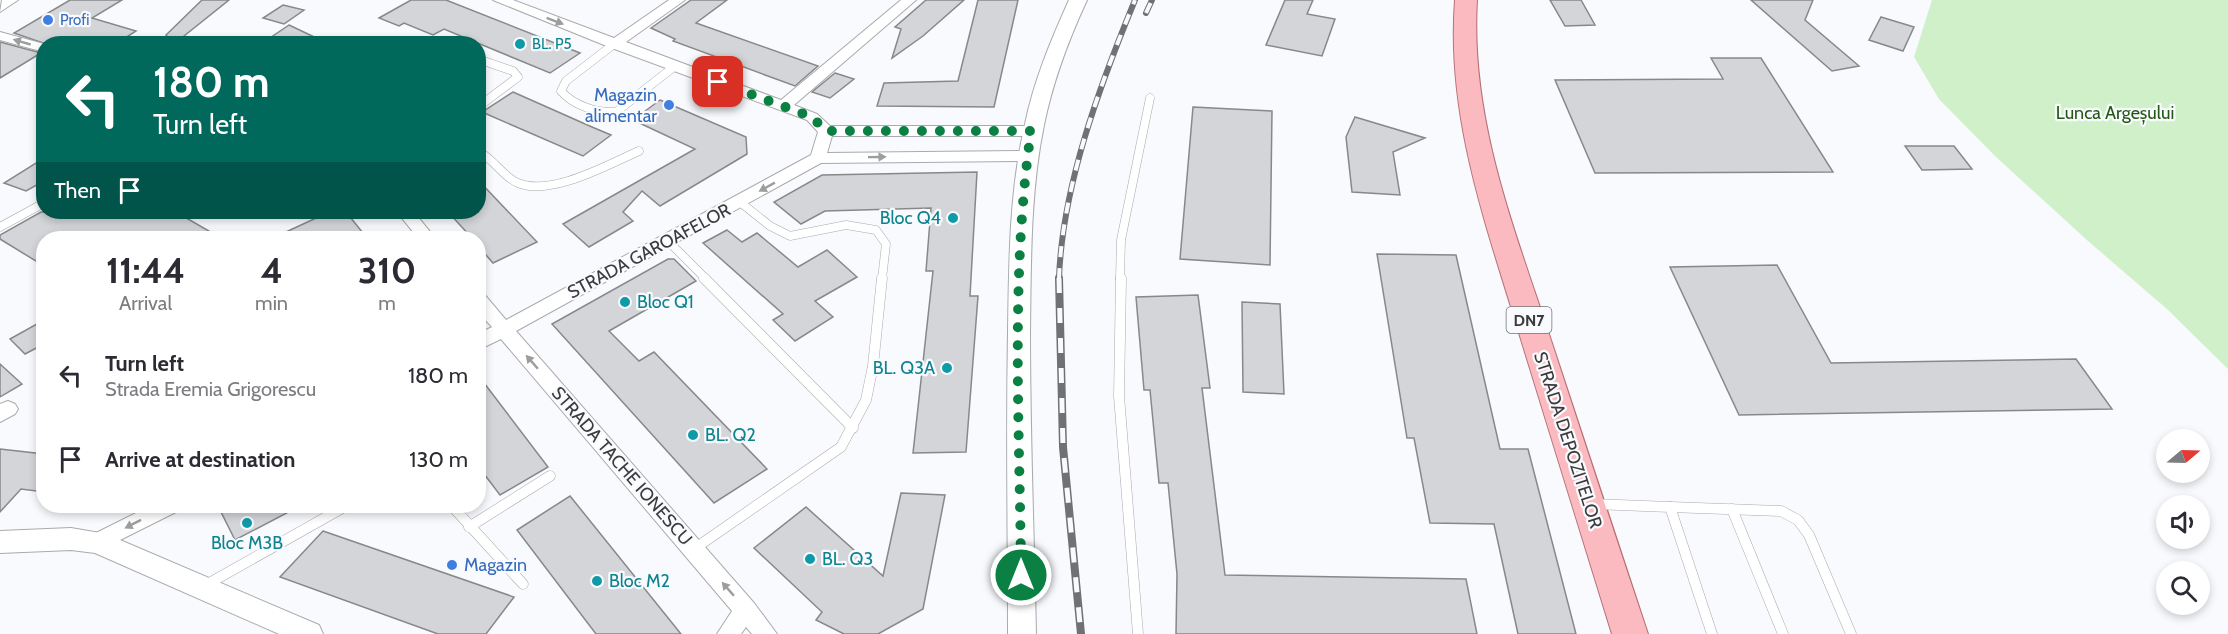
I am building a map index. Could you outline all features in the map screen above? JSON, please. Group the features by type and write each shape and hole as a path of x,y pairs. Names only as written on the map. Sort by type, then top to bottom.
{"main road":[{"name":"STRADA DEPOZITELOR","path":"1466,0 1464,52 1467,95 1482,171 1630,634"}],"street":[{"path":"0,8 11,0"},
{"path":"500,0 812,117 826,131 1031,131"},
{"path":"614,44 678,0"},
{"path":"783,106 909,0"},
{"path":"1022,634 1019,307 1020,239 1027,156 1031,131 1046,76 1078,0"},
{"path":"0,36 36,46"},
{"path":"826,131 818,158 1027,156"},
{"name":"STRADA GAROAFELOR","path":"486,339 818,158"},
{"name":"STRADA TACHE IONESCU","path":"486,308 766,634"},
{"path":"97,542 155,513"},
{"path":"0,542 71,538 97,542 309,634"},
{"path":"728,634 746,610"}],"lane":[{"path":"614,44 566,81 561,91 565,97 607,114 616,112 675,66"},
{"path":"486,62 513,71 518,77 486,101"},
{"path":"1138,634 1119,396 1121,240 1150,98"},
{"path":"486,156 495,161 517,183 530,188 565,182 639,151"},
{"path":"694,549 841,447 866,400 873,366 886,244 884,236 879,230 869,227 839,226 791,236 765,223 740,202"},
{"path":"0,227 36,207"},
{"path":"668,241 853,428"},
{"path":"469,527 550,476"},
{"path":"1588,504 1781,511 1798,520 1809,535 1851,634"},
{"path":"1670,507 1712,634"},
{"path":"1732,509 1783,634"},
{"path":"201,587 333,513"},
{"path":"458,513 523,584"}],"green space":[{"name":"Lunca Argeșului","path":"1932,0 2228,0 2228,369 2167,309 1995,156 1939,99 1914,57"}],"building":[{"path":"70,0 122,0 92,18 136,31 128,36 36,36 36,41 14,33"},
{"path":"202,0 229,0 184,36 166,35"},
{"path":"411,0 446,0 580,53 550,73 486,46 486,36 461,36 444,29 433,35 404,23 399,26 379,18"},
{"path":"691,0 727,0 696,23 818,66 795,86 673,41 675,39 651,28"},
{"path":"926,0 964,0 923,36 892,58 901,29 895,27"},
{"path":"978,0 1018,0 994,107 877,106 884,83 958,81"},
{"path":"1285,0 1313,0 1307,14 1335,19 1322,56 1266,45"},
{"path":"1550,0 1581,0 1595,25 1565,26"},
{"path":"1751,0 1813,0 1805,20 1859,66 1832,71"},
{"path":"283,5 304,10 284,24 263,18"},
{"path":"1881,17 1914,27 1903,51 1869,40"},
{"path":"289,25 312,36 273,36"},
{"path":"0,42 36,52 36,56 0,78"},
{"path":"1711,58 1761,58 1833,172 1595,173 1555,80 1723,79"},
{"path":"835,73 854,79 830,98 812,92"},
{"path":"513,92 611,135 583,156 486,114 486,109"},
{"path":"660,100 746,137 747,154 660,206 642,191 623,212 633,221 589,247 563,224 695,149 633,120"},
{"path":"1193,107 1272,111 1270,265 1180,259"},
{"path":"1355,117 1425,138 1393,152 1400,195 1352,192 1346,137"},
{"path":"1905,146 1954,146 1972,169 1922,170"},
{"path":"36,163 36,185 26,191 4,183"},
{"path":"977,172 970,296 978,296 966,452 913,453 933,271 926,271 931,208 825,211 801,224 774,202 822,175"},
{"path":"486,188 537,242 493,263 486,255 486,231 466,231 454,219 486,219"},
{"path":"36,215 36,219 188,219 209,231 36,231 36,261 0,239 0,235"},
{"path":"314,219 352,219 361,231 288,231"},
{"path":"727,230 742,242 757,233 798,267 827,250 857,277 815,301 833,317 795,341 773,320 783,314 703,243"},
{"path":"1377,254 1456,255 1500,449 1528,449 1576,634 1518,634 1494,524 1430,523 1414,438 1407,438"},
{"name":"BL. Q2","path":"668,259 674,259 696,281 609,331 639,361 654,352 767,469 714,503 552,324"},
{"path":"1777,265 1831,363 2076,359 2112,409 1739,415 1670,267"},
{"path":"1198,295 1210,388 1202,388 1225,575 1466,579 1477,634 1176,634 1177,574 1168,483 1159,483 1150,390 1144,390 1136,297"},
{"path":"1242,302 1280,304 1284,394 1243,392"},
{"path":"36,324 36,348 25,354 10,339"},
{"path":"0,364 22,384 0,397"},
{"path":"486,386 548,467 500,495 486,477"},
{"path":"0,449 36,453 36,491 21,489 0,512"},
{"name":"BL. Q3","path":"901,493 945,495 923,609 878,634 844,634 816,620 822,612 754,548 806,507 883,576"},
{"name":"Bloc M2","path":"570,496 681,634 596,634 517,530"},
{"name":"Bloc M3B","path":"222,513 287,513 235,540"},
{"path":"323,531 514,597 486,634 438,634 280,577"}],"railway":[{"path":"1059,279 1067,208 1075,172 1096,101 1135,0"},
{"path":"1146,13 1152,0"},
{"path":"1059,279 1063,447 1081,634"}],"place":[{"name":"Profi","path":"48,20"},
{"name":"BL. P5","path":"520,44"},
{"name":"Magazin alimentar","path":"669,105"},
{"name":"Bloc Q4","path":"953,218"},
{"name":"Bloc Q1","path":"625,302"},
{"name":"BL. Q3A","path":"947,368"},
{"name":"BL. Q2","path":"693,435"},
{"name":"Bloc M3B","path":"247,523"},
{"name":"BL. Q3","path":"810,559"},
{"name":"Magazin","path":"452,565"},
{"name":"Bloc M2","path":"597,581"}],"route":[{"path":"718,82 812,117 826,131 1031,131 1020,239 1018,425 1021,575"}]}
